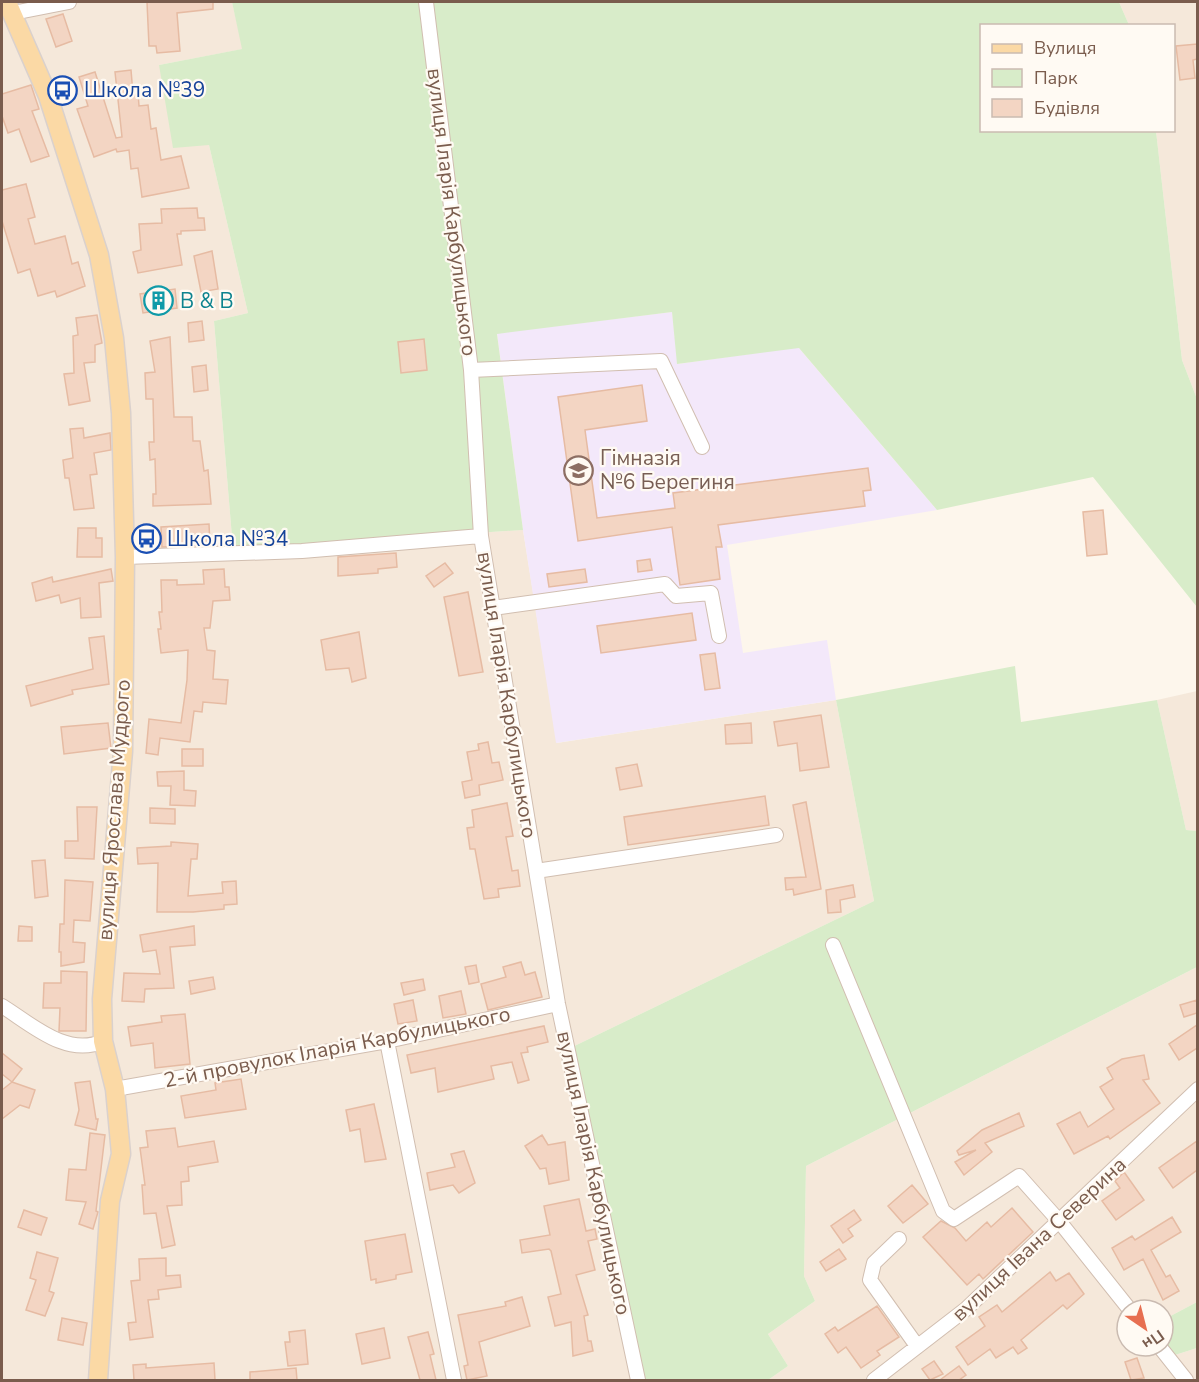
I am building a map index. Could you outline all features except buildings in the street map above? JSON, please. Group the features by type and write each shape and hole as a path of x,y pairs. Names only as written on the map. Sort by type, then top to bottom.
{"main road":[{"name":"вулиця Ярослава Мудрого","path":"10,8 48,96 99,255 114,338 121,413 125,557 123,751 106,930 103,1041 115,1089 121,1154 110,1201 98,1380"}],"street":[{"path":"10,8 69,2"},
{"name":"вулиця Іларія Карбулицького","path":"426,2 471,370 482,536 493,608 558,1004 638,1380"},
{"path":"471,370 661,361 702,447"},
{"path":"125,557 302,551 482,536"},
{"path":"493,608 665,584 676,596 711,592 719,636"},
{"path":"536,871 776,835"},
{"path":"833,945 944,1211 954,1219 1019,1176 1059,1221 1120,1298"},
{"name":"2-й провулок Іларія Карбулицького","path":"115,1089 387,1041 558,1004"},
{"path":"2,1006 65,1044 92,1046 103,1041"},
{"path":"387,1041 454,1380"},
{"name":"вулиця Івана Северина","path":"874,1380 966,1309 1197,1089"},
{"path":"899,1239 874,1263 870,1280 917,1346"},
{"path":"1169,1358 1186,1380"}],"shaded area":[{"path":"2,2 232,2 243,49 159,65 209,145 248,313 214,321 233,549 523,530 557,743 836,700 874,901 562,1052 634,1380 2,1380"},
{"path":"1119,2 1197,2 1197,399 1182,360 1156,132 1175,132 1175,24 1129,24"},
{"path":"672,312 678,364 798,347 937,510 727,545 743,653 827,640 836,700 556,743 523,530 497,333"},
{"path":"1197,691 1197,831 1186,830 1157,700"},
{"path":"1197,967 1197,1302 1175,1314 1175,1298 1115,1298 1115,1358 1175,1358 1175,1355 1197,1348 1197,1380 768,1380 788,1366 768,1334 815,1301 804,1276 806,1166"}],"green space":[{"path":"232,2 1119,2 1129,24 980,24 980,132 1156,132 1182,360 1197,399 1197,607 1093,477 937,510 799,348 677,364 672,312 497,334 523,530 233,549 214,321 248,313 209,145 173,148 159,65 242,49"},
{"path":"1015,666 1021,722 1157,700 1186,830 1197,831 1197,967 806,1166 804,1276 815,1301 768,1334 788,1366 768,1380 634,1380 562,1052 874,901 836,700"},
{"path":"1197,1302 1197,1348 1175,1355 1175,1314"}],"place":[{"name":"Школа №39","path":"63,90"},
{"name":"B & B","path":"159,301"},
{"name":"Гімназія №6 Берегиня","path":"579,470"},
{"name":"Школа №34","path":"146,539"}]}
